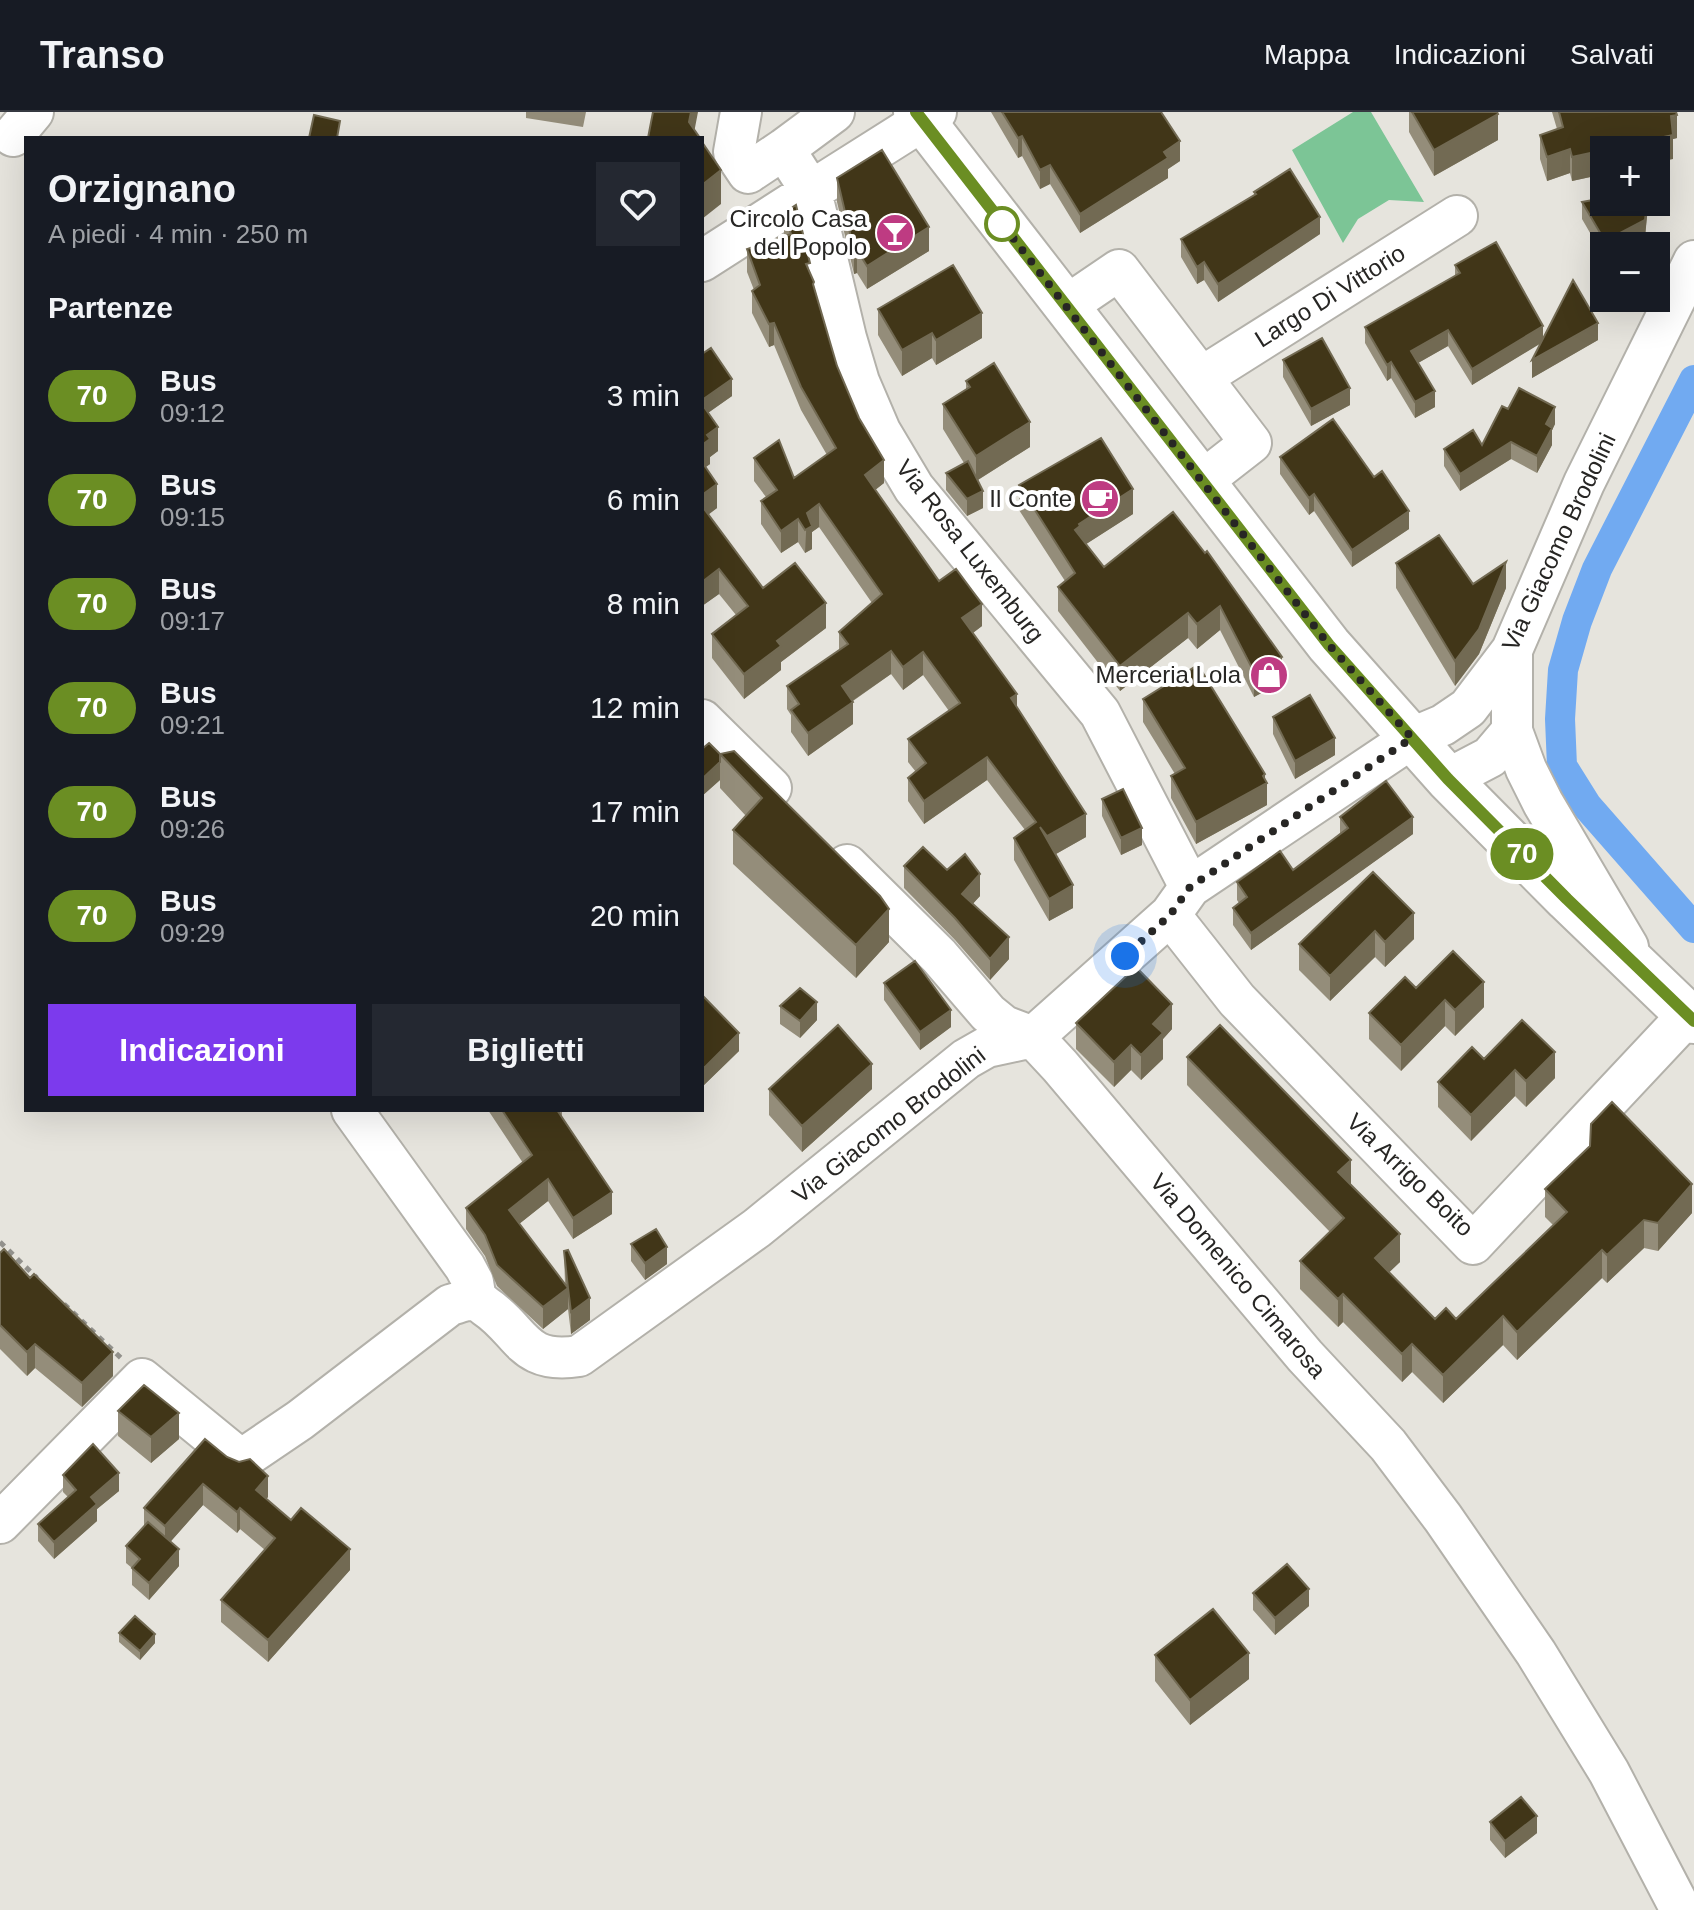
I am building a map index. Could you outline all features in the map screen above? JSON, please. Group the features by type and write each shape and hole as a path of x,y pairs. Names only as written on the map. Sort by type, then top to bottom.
{"main road":[{"path":"925,114 1066,306 1329,645 1448,779 1691,1018"}],"street":[{"path":"741,112 734,152 748,173 834,112"},
{"path":"704,260 925,114"},
{"name":"Via Rosa Luxemburg","path":"784,149 811,191 846,338 859,382 880,431 914,488 1100,713 1180,901"},
{"name":"Largo Di Vittorio","path":"1202,377 1457,216"},
{"name":"Via Giacomo Brodolini","path":"476,1300 494,1312 519,1342 531,1350 554,1357 579,1356 757,1228 966,1059 987,1047 1033,1037 1180,901 1412,738 1443,725 1468,708 1512,650 1584,483 1694,261"},
{"path":"1066,306 1119,270 1202,377 1251,443 1201,482"},
{"path":"1512,650 1512,731 1526,769 1645,974"},
{"path":"704,722 792,810"},
{"path":"1448,779 1490,757 1512,731"},
{"name":"Via Domenico Cimarosa","path":"826,844 939,956 988,1013 1004,1026 1033,1037 1305,1356 1388,1445 1443,1518 1536,1653 1609,1772 1681,1910"},
{"name":"Via Arrigo Boito","path":"1180,901 1237,1000 1473,1244 1691,1018"},
{"path":"0,1523 142,1379 241,1460 300,1420 450,1305 476,1300 473,1282 465,1267 353,1112"}],"path":[{"path":"0,1242 39,1279"},
{"path":"59,1298 142,1379"}],"green space":[{"path":"1353,112 1371,112 1424,202 1389,200 1358,219 1343,243 1292,150"}],"building":[{"path":"653,112 691,112 689,122 699,136 648,136"},
{"path":"1002,112 1161,112 1180,141 1164,152 1168,158 1080,214 1050,165 1040,170 1022,136 1018,138"},
{"path":"1412,112 1497,112 1498,114 1434,150"},
{"path":"1559,112 1676,112 1677,115 1671,116 1673,135 1590,136 1590,153 1572,157 1570,149 1547,157 1540,135 1563,127"},
{"path":"314,115 340,121 337,136 309,136"},
{"path":"704,145 721,170 704,183"},
{"path":"882,150 929,227 867,266 854,250 837,178"},
{"path":"1290,169 1320,217 1218,284 1204,262 1197,267 1181,239 1256,194 1254,192"},
{"path":"1590,201 1590,216 1582,202"},
{"path":"796,205 810,263 806,264 814,282 837,366 859,418 884,460 865,475 939,581 956,569 982,604 962,618 1017,694 1011,698 1086,814 1047,836 1040,827 1073,885 1049,899 1014,838 1036,822 987,757 924,801 908,778 926,763 908,739 960,703 923,652 903,667 891,651 842,686 853,702 808,733 791,710 799,704 787,686 848,644 839,632 882,594 819,504 807,513 812,526 805,530 798,519 781,531 761,501 777,490 754,458 779,440 794,478 836,448 801,387 774,323 769,324 752,291 760,285 747,249 791,234 784,213"},
{"path":"1590,216 1645,216 1645,220 1622,232 1600,232"},
{"path":"1496,242 1543,326 1472,369 1448,330 1411,351 1435,391 1415,402 1391,362 1387,365 1365,327 1460,273 1455,265"},
{"path":"953,265 982,313 936,340 932,333 902,350 878,309"},
{"path":"1573,280 1598,323 1532,360"},
{"path":"1322,338 1350,388 1311,409 1283,360"},
{"path":"711,348 732,379 704,399 704,353"},
{"path":"994,363 1030,422 976,456 943,404 970,387 966,381"},
{"path":"1519,388 1555,407 1546,424 1552,428 1537,456 1511,442 1460,474 1444,449 1473,430 1482,445 1502,406 1508,409"},
{"path":"704,407 718,427 707,435 710,439 704,444"},
{"path":"1333,419 1374,477 1382,471 1409,511 1352,550 1314,494 1309,498 1280,457"},
{"path":"1101,438 1133,489 1079,524 1075,530 1104,567 1173,512 1205,553 1207,551 1282,657 1254,672 1220,606 1197,624 1188,613 1120,666 1058,587 1075,573 1019,485"},
{"path":"968,461 983,491 967,499 946,473"},
{"path":"704,465 717,484 704,494"},
{"path":"704,509 763,588 795,563 826,603 777,641 781,646 744,674 712,634 748,606 719,569 704,580"},
{"path":"1439,535 1473,584 1506,562 1479,629 1455,661 1396,563"},
{"path":"1198,665 1265,774 1267,783 1196,822 1171,776 1185,768 1143,699"},
{"path":"1310,695 1335,738 1295,761 1273,717"},
{"path":"709,743 720,754 720,762 704,777 704,747"},
{"path":"734,751 880,896 889,909 856,945 733,830 762,798 720,754"},
{"path":"1386,781 1413,817 1251,933 1233,908 1247,897 1237,882 1280,851 1293,870 1348,828 1340,817"},
{"path":"1123,789 1142,828 1121,838 1102,799"},
{"path":"923,847 947,870 965,854 980,874 962,894 1009,937 990,959 904,866"},
{"path":"1373,872 1414,913 1385,942 1375,931 1330,976 1299,944"},
{"path":"1453,951 1484,982 1455,1010 1445,1000 1401,1045 1369,1013 1405,977 1416,988"},
{"path":"915,961 951,1010 920,1032 884,983"},
{"path":"1136,967 1172,1004 1153,1024 1163,1033 1141,1055 1131,1045 1114,1062 1076,1023"},
{"path":"800,988 817,1002 800,1021 780,1006"},
{"path":"704,997 739,1033 704,1068"},
{"path":"1522,1020 1555,1052 1526,1081 1515,1070 1471,1115 1438,1082 1472,1047 1484,1059"},
{"path":"838,1025 872,1064 802,1126 769,1089"},
{"path":"1220,1025 1351,1160 1338,1172 1400,1234 1375,1258 1435,1319 1446,1308 1456,1319 1567,1212 1545,1189 1590,1146 1591,1124 1612,1102 1692,1184 1658,1223 1644,1220 1607,1255 1602,1250 1517,1332 1503,1316 1443,1375 1412,1344 1402,1354 1343,1294 1338,1299 1300,1261 1344,1218 1187,1057"},
{"path":"503,1112 558,1112 612,1192 573,1218 548,1179 509,1210 568,1288 543,1307 497,1265 485,1235 466,1208 532,1155"},
{"path":"656,1229 667,1247 645,1263 631,1244"},
{"path":"4,1249 30,1278 34,1274 113,1352 82,1383 35,1344 27,1352 0,1325 0,1253"},
{"path":"568,1250 590,1298 571,1312 564,1251"},
{"path":"144,1385 179,1413 151,1437 118,1411"},
{"path":"205,1439 227,1457 239,1462 250,1459 268,1476 256,1490 291,1520 301,1508 350,1549 268,1640 221,1600 275,1538 240,1508 237,1512 203,1484 165,1526 144,1508"},
{"path":"93,1444 119,1473 91,1497 97,1504 54,1542 38,1524 76,1490 63,1475"},
{"path":"148,1522 179,1549 149,1583 132,1568 140,1559 126,1546"},
{"path":"1287,1564 1309,1589 1275,1618 1253,1593"},
{"path":"1213,1609 1249,1653 1190,1700 1155,1655"},
{"path":"135,1616 155,1634 140,1651 119,1633"},
{"path":"1521,1797 1537,1816 1505,1841 1490,1822"}],"waterway":[{"path":"1694,380 1597,569 1563,670 1560,719 1562,766 1587,806 1694,928"}],"bus line":[{"name":"70","path":"916,112 1329,645 1448,779 1694,1021"}],"place":[{"name":"Circolo Casa del Popolo","path":"895,233"},
{"name":"Il Conte","path":"1100,499"},
{"name":"Merceria Lola","path":"1269,675"}],"route":[{"path":"1002,224 999,220 1329,645 1412,738 1190,887 1170,915 1125,956"}]}
